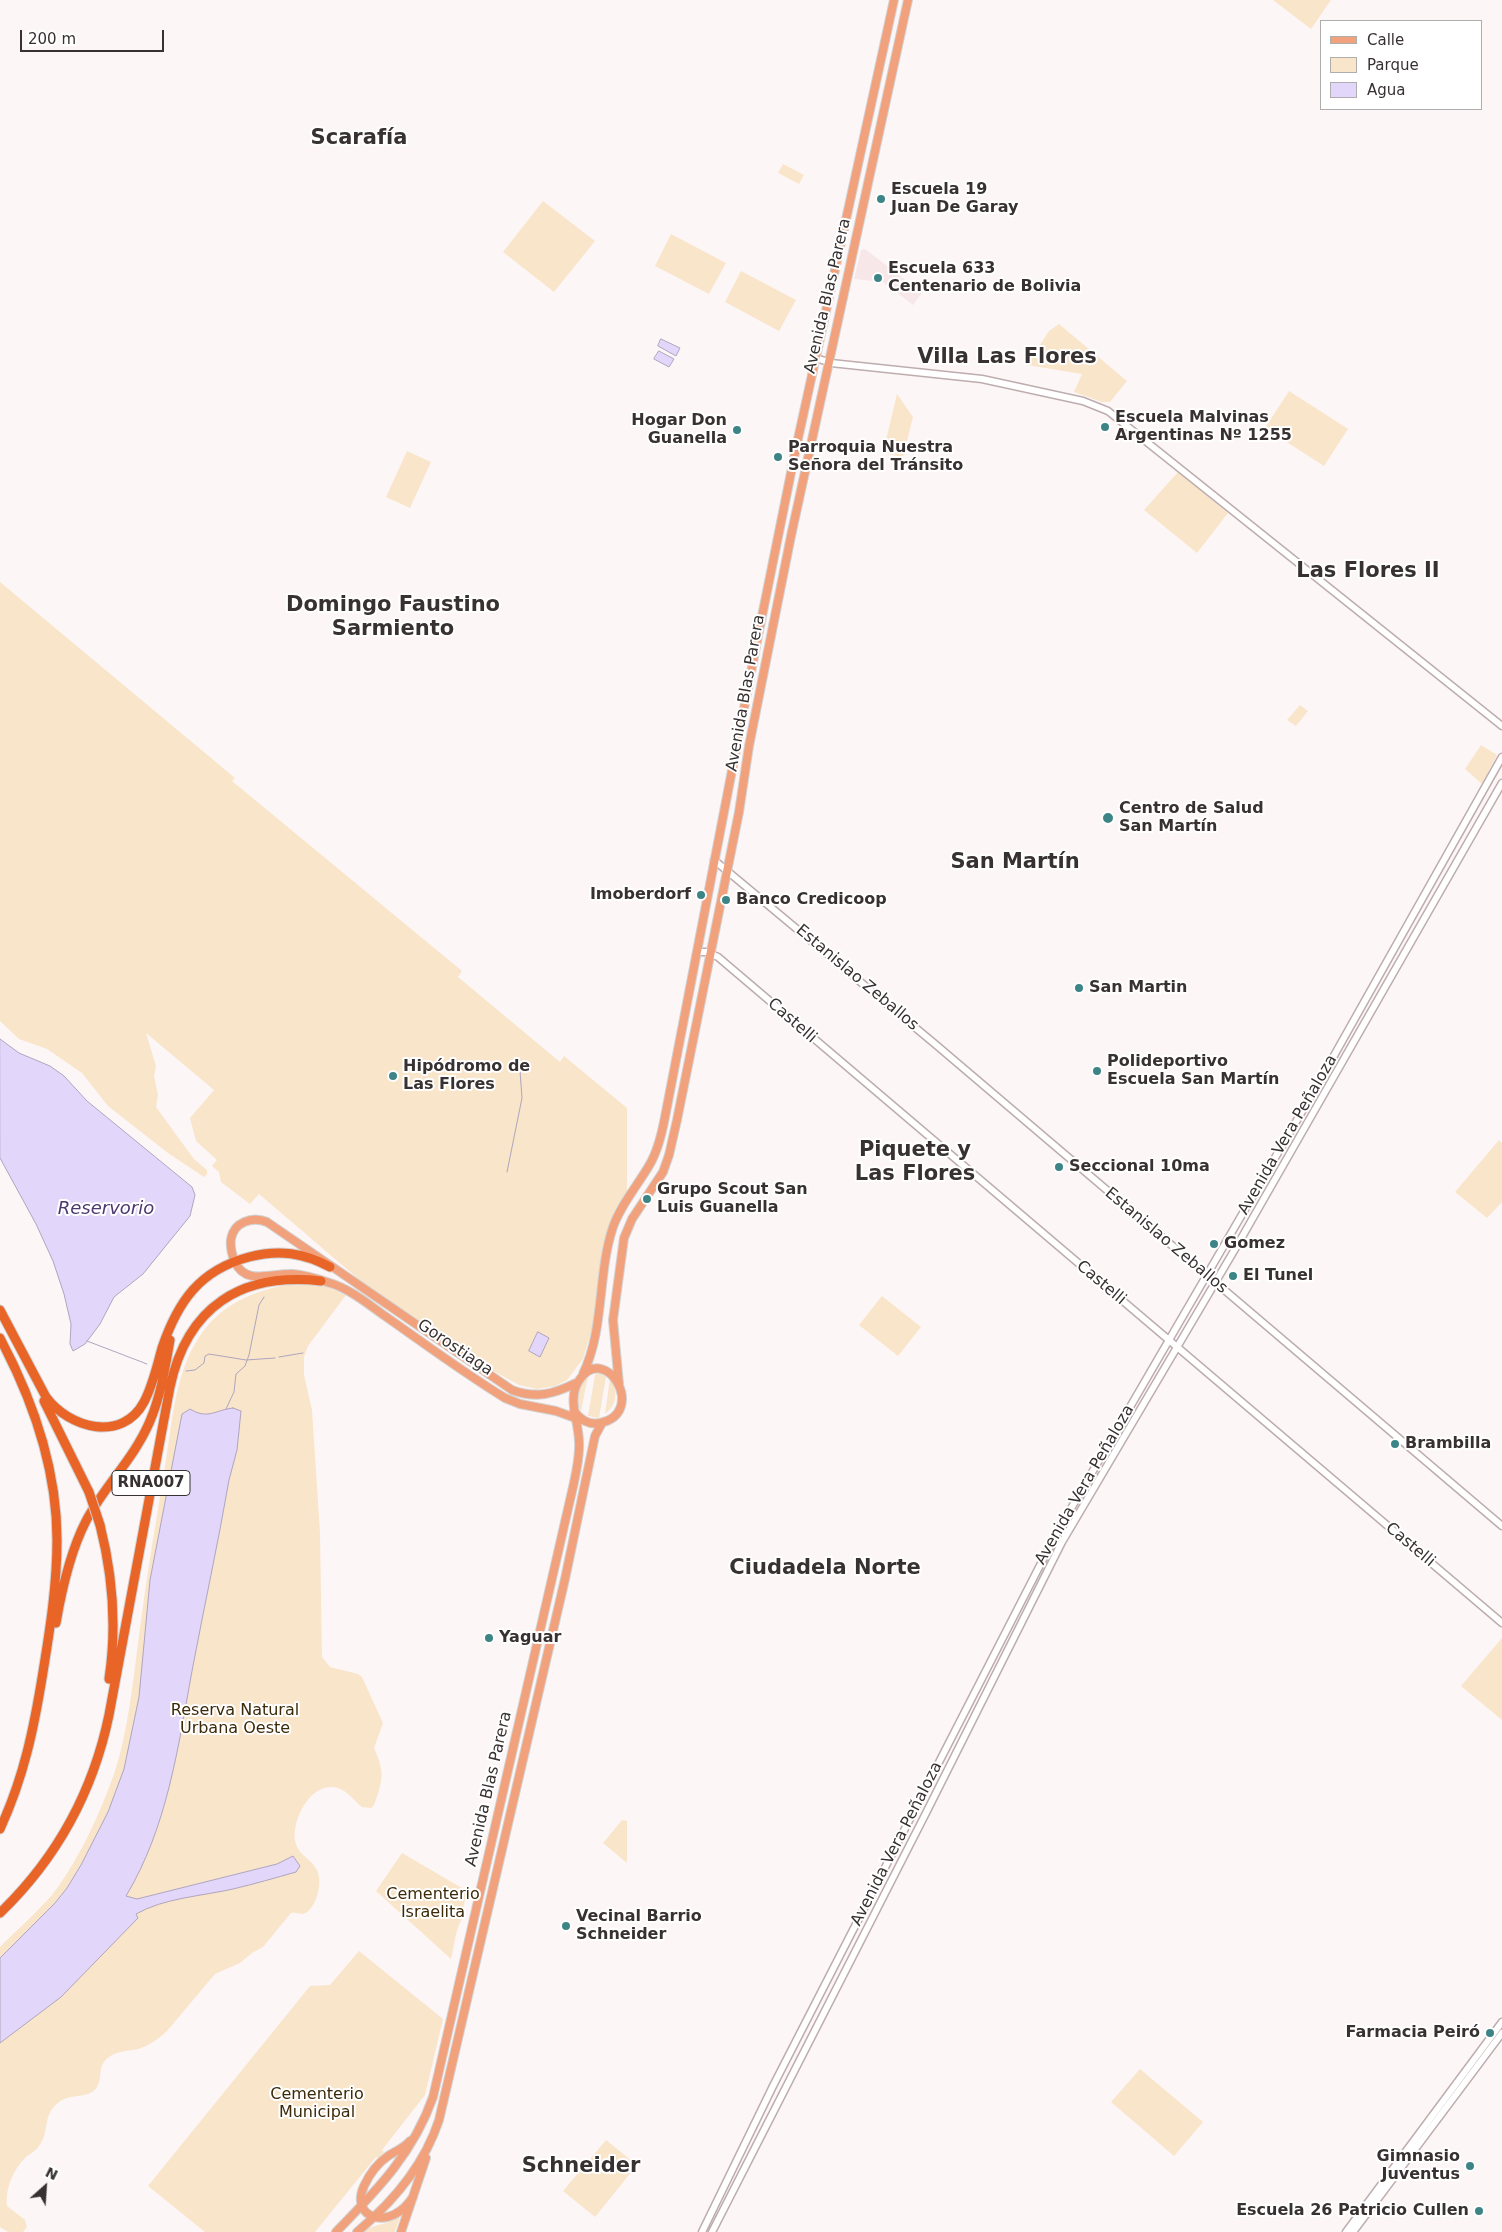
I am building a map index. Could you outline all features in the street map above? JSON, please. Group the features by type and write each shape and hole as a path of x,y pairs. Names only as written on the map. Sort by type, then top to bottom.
{"highway":[{"name":"RNA007","path":"0,1829 33,1735 59,1605 74,1549 86,1520 134,1452 150,1421 164,1379 173,1322 186,1299 195,1287 217,1270 235,1261 266,1254 292,1253 312,1258 330,1267"},
{"name":"RNA007","path":"0,1913 21,1893 50,1856 71,1821 89,1782 101,1749 170,1387 182,1348 205,1314 217,1303 242,1289 280,1279 321,1281"},
{"path":"0,1310 46,1397 54,1408 76,1422 100,1427 125,1422 139,1409 147,1393 173,1322"},
{"name":"RNA007","path":"0,1318 82,1474 100,1525 108,1556 112,1588 113,1647 105,1711 89,1782"},
{"name":"RNA007","path":"0,1338 28,1399 42,1440 55,1500 56,1574 50,1627 33,1735"}],"main road":[{"name":"Avenida Blas Parera","path":"583,1374 592,1351 613,1227 624,1205 650,1165 661,1136 757,641 894,0"},
{"name":"Avenida Blas Parera","path":"620,1384 613,1320 624,1238 632,1219 663,1172 669,1155 726,868 739,812 749,746 776,609 827,362 908,0"},
{"path":"816,358 827,362 982,379 1083,401 1108,411 1502,726"},
{"name":"Avenida Vera Peñaloza","path":"702,2232 773,2086 1030,1582 1391,956 1502,757"},
{"name":"Avenida Vera Peñaloza","path":"712,2232 1062,1542 1215,1283 1502,783"},
{"name":"Estanislao Zeballos","path":"714,860 726,868 1502,1526"},
{"path":"697,952 710,953"},
{"name":"Castelli","path":"710,953 725,963 1502,1623"},
{"name":"Gorostiaga","path":"583,1374 576,1383 552,1394 538,1396 521,1394 504,1386 266,1222 258,1219 242,1223 235,1230 231,1242 235,1261 242,1273 251,1277 291,1274 321,1281 347,1291 505,1398 520,1404 577,1416 591,1423 602,1423"},
{"path":"443,1356 449,1348"},
{"path":"583,1374 601,1369 612,1375 620,1384 622,1391 621,1405 613,1416 602,1423"},
{"path":"576,1383 573,1398 577,1416"},
{"name":"Avenida Blas Parera","path":"336,2232 363,2205 407,2152 424,2120 436,2086 481,1880 573,1488 579,1441 577,1416"},
{"name":"Avenida Blas Parera","path":"357,2231 375,2218 404,2185 419,2163 434,2133 464,2019 565,1579 594,1436 602,1423"},
{"path":"1346,2232 1502,2022"},
{"path":"1353,2232 1502,2033"},
{"path":"388,2219 375,2218 363,2205 361,2197 369,2178 384,2159 410,2141 424,2120"},
{"path":"401,2232 434,2133"},
{"path":"394,2152 407,2152 416,2156 419,2163 419,2176"},
{"path":"357,2231 367,2225 388,2219 405,2208 413,2197"}],"shaded area":[{"name":"Escuela 633 Centenario de Bolivia","path":"865,249 922,293 913,305 883,282 854,279 861,250"}],"green space":[{"path":"1273,0 1331,0 1311,29"},
{"path":"783,164 804,175 799,184 778,173"},
{"path":"543,201 595,241 554,292 503,252"},
{"path":"671,234 726,263 709,294 655,266"},
{"path":"741,271 796,300 779,331 725,302"},
{"path":"1059,324 1127,381 1110,402 1102,402 1074,392 1082,374 1027,365 1049,331"},
{"path":"1289,391 1348,429 1324,466 1265,428"},
{"path":"897,394 913,417 903,457 883,453"},
{"path":"407,451 431,462 410,508 386,497"},
{"path":"1178,472 1228,513 1197,553 1144,510"},
{"name":"Hipódromo de Las Flores","path":"0,582 235,778 232,781 462,971 458,977 560,1062 564,1056 627,1108 627,1191 615,1209 609,1224 602,1256 594,1322 583,1359 567,1380 555,1386 537,1389 519,1385 488,1368 362,1282 259,1194 250,1204 221,1182 219,1172 212,1166 217,1160 196,1141 190,1118 214,1090 146,1033 156,1066 154,1076 158,1095 156,1107 194,1159 207,1170 207,1174 204,1177 168,1153 108,1106 82,1073 47,1049 19,1039 0,1021"},
{"path":"1300,705 1308,711 1296,726 1287,720"},
{"path":"1481,745 1497,755 1482,784 1465,769"},
{"path":"1499,1140 1502,1143 1502,1202 1487,1218 1455,1192"},
{"name":"Reserva Natural Urbana Oeste","path":"292,1284 325,1286 346,1295 308,1346 304,1357 304,1375 312,1410 320,1533 322,1657 330,1667 358,1674 362,1677 383,1723 374,1748 380,1764 381,1783 374,1805 371,1808 362,1807 348,1794 338,1788 329,1787 312,1795 300,1812 295,1831 297,1847 318,1873 318,1893 311,1908 303,1914 291,1913 263,1947 240,1963 215,1974 167,2031 157,2039 138,2049 119,2052 105,2060 99,2083 94,2091 85,2095 64,2099 53,2107 48,2118 43,2140 38,2148 21,2163 14,2174 7,2193 7,2206 25,2220 27,2227 23,2232 8,2232 0,2227 0,1947 46,1902 62,1881 89,1834 116,1768 128,1717 146,1586 174,1409 177,1392 188,1358 195,1343 205,1329 223,1311 256,1293"},
{"path":"882,1296 921,1327 898,1356 859,1325"},
{"path":"599,1373 606,1377 599,1418 588,1416 595,1375"},
{"path":"588,1376 581,1411 577,1397 582,1384"},
{"path":"610,1378 615,1397 612,1406 605,1414"},
{"path":"1502,1638 1502,1720 1461,1686"},
{"path":"622,1820 627,1821 627,1863 603,1843"},
{"name":"Cementerio Israelita","path":"402,1853 467,1891 462,1913 464,1915 457,1931 451,1959 376,1891"},
{"name":"Cementerio Municipal","path":"359,1951 443,2019 425,2095 382,2150 384,2152 379,2158 376,2157 315,2232 205,2232 148,2186 310,1986 330,1985"},
{"path":"1140,2069 1203,2122 1174,2156 1111,2102"},
{"path":"606,2140 637,2165 595,2217 563,2191"},
{"path":"400,2217 395,2232 361,2232 370,2227 391,2222"}],"water":[{"path":"661,339 680,348 676,356 658,346"},
{"path":"659,351 674,359 669,367 654,359"},
{"name":"Reservorio","path":"0,1039 19,1053 50,1066 64,1076 87,1101 192,1187 195,1195 190,1216 143,1274 114,1297 100,1324 85,1344 73,1351 70,1344 71,1324 64,1294 53,1261 36,1224 0,1158"},
{"path":"538,1332 549,1338 540,1357 529,1351"},
{"path":"233,1408 241,1411 237,1450 229,1480 176,1758 152,1843 126,1896 137,1899 277,1864 293,1856 300,1866 296,1872 233,1889 159,1904 136,1914 138,1918 61,1997 0,2043 0,1958 55,1903 67,1888 108,1812 124,1769 139,1697 150,1580 182,1414 190,1409 207,1414"}],"waterway":[{"path":"507,1172 522,1098 520,1071"},
{"path":"226,1409 234,1392 236,1374 245,1366 249,1355 259,1305 264,1297"},
{"path":"87,1341 147,1364"},
{"path":"279,1357 303,1353"},
{"path":"186,1371 195,1370 204,1363 205,1356 209,1354 246,1360 275,1358"}],"place":[{"name":"Escuela 19 Juan De Garay","path":"881,199"},
{"name":"Escuela 633 Centenario de Bolivia","path":"878,278"},
{"name":"Escuela Malvinas Argentinas Nº 1255","path":"1105,427"},
{"name":"Hogar Don Guanella","path":"737,430"},
{"name":"Parroquia Nuestra Señora del Tránsito","path":"778,457"},
{"name":"Centro de Salud San Martín","path":"1108,818"},
{"name":"Imoberdorf","path":"701,895"},
{"name":"Banco Credicoop","path":"726,900"},
{"name":"San Martin","path":"1079,988"},
{"name":"Polideportivo Escuela San Martín","path":"1097,1071"},
{"name":"Hipódromo de Las Flores","path":"393,1076"},
{"name":"Seccional 10ma","path":"1059,1167"},
{"name":"Grupo Scout San Luis Guanella","path":"647,1199"},
{"name":"Gomez","path":"1214,1244"},
{"name":"El Tunel","path":"1233,1276"},
{"name":"Brambilla","path":"1395,1444"},
{"name":"Yaguar","path":"489,1638"},
{"name":"Vecinal Barrio Schneider","path":"566,1926"},
{"name":"Farmacia Peiró","path":"1490,2033"},
{"name":"Gimnasio Juventus","path":"1470,2166"},
{"name":"Escuela 26 Patricio Cullen","path":"1479,2211"}],"district":[{"name":"Scarafía","path":"359,139"},
{"name":"Villa Las Flores","path":"1007,358"},
{"name":"Las Flores II","path":"1368,572"},
{"name":"Domingo Faustino Sarmiento","path":"393,618"},
{"name":"San Martín","path":"1015,863"},
{"name":"Piquete y Las Flores","path":"915,1163"},
{"name":"Ciudadela Norte","path":"825,1569"},
{"name":"Schneider","path":"581,2167"}]}
